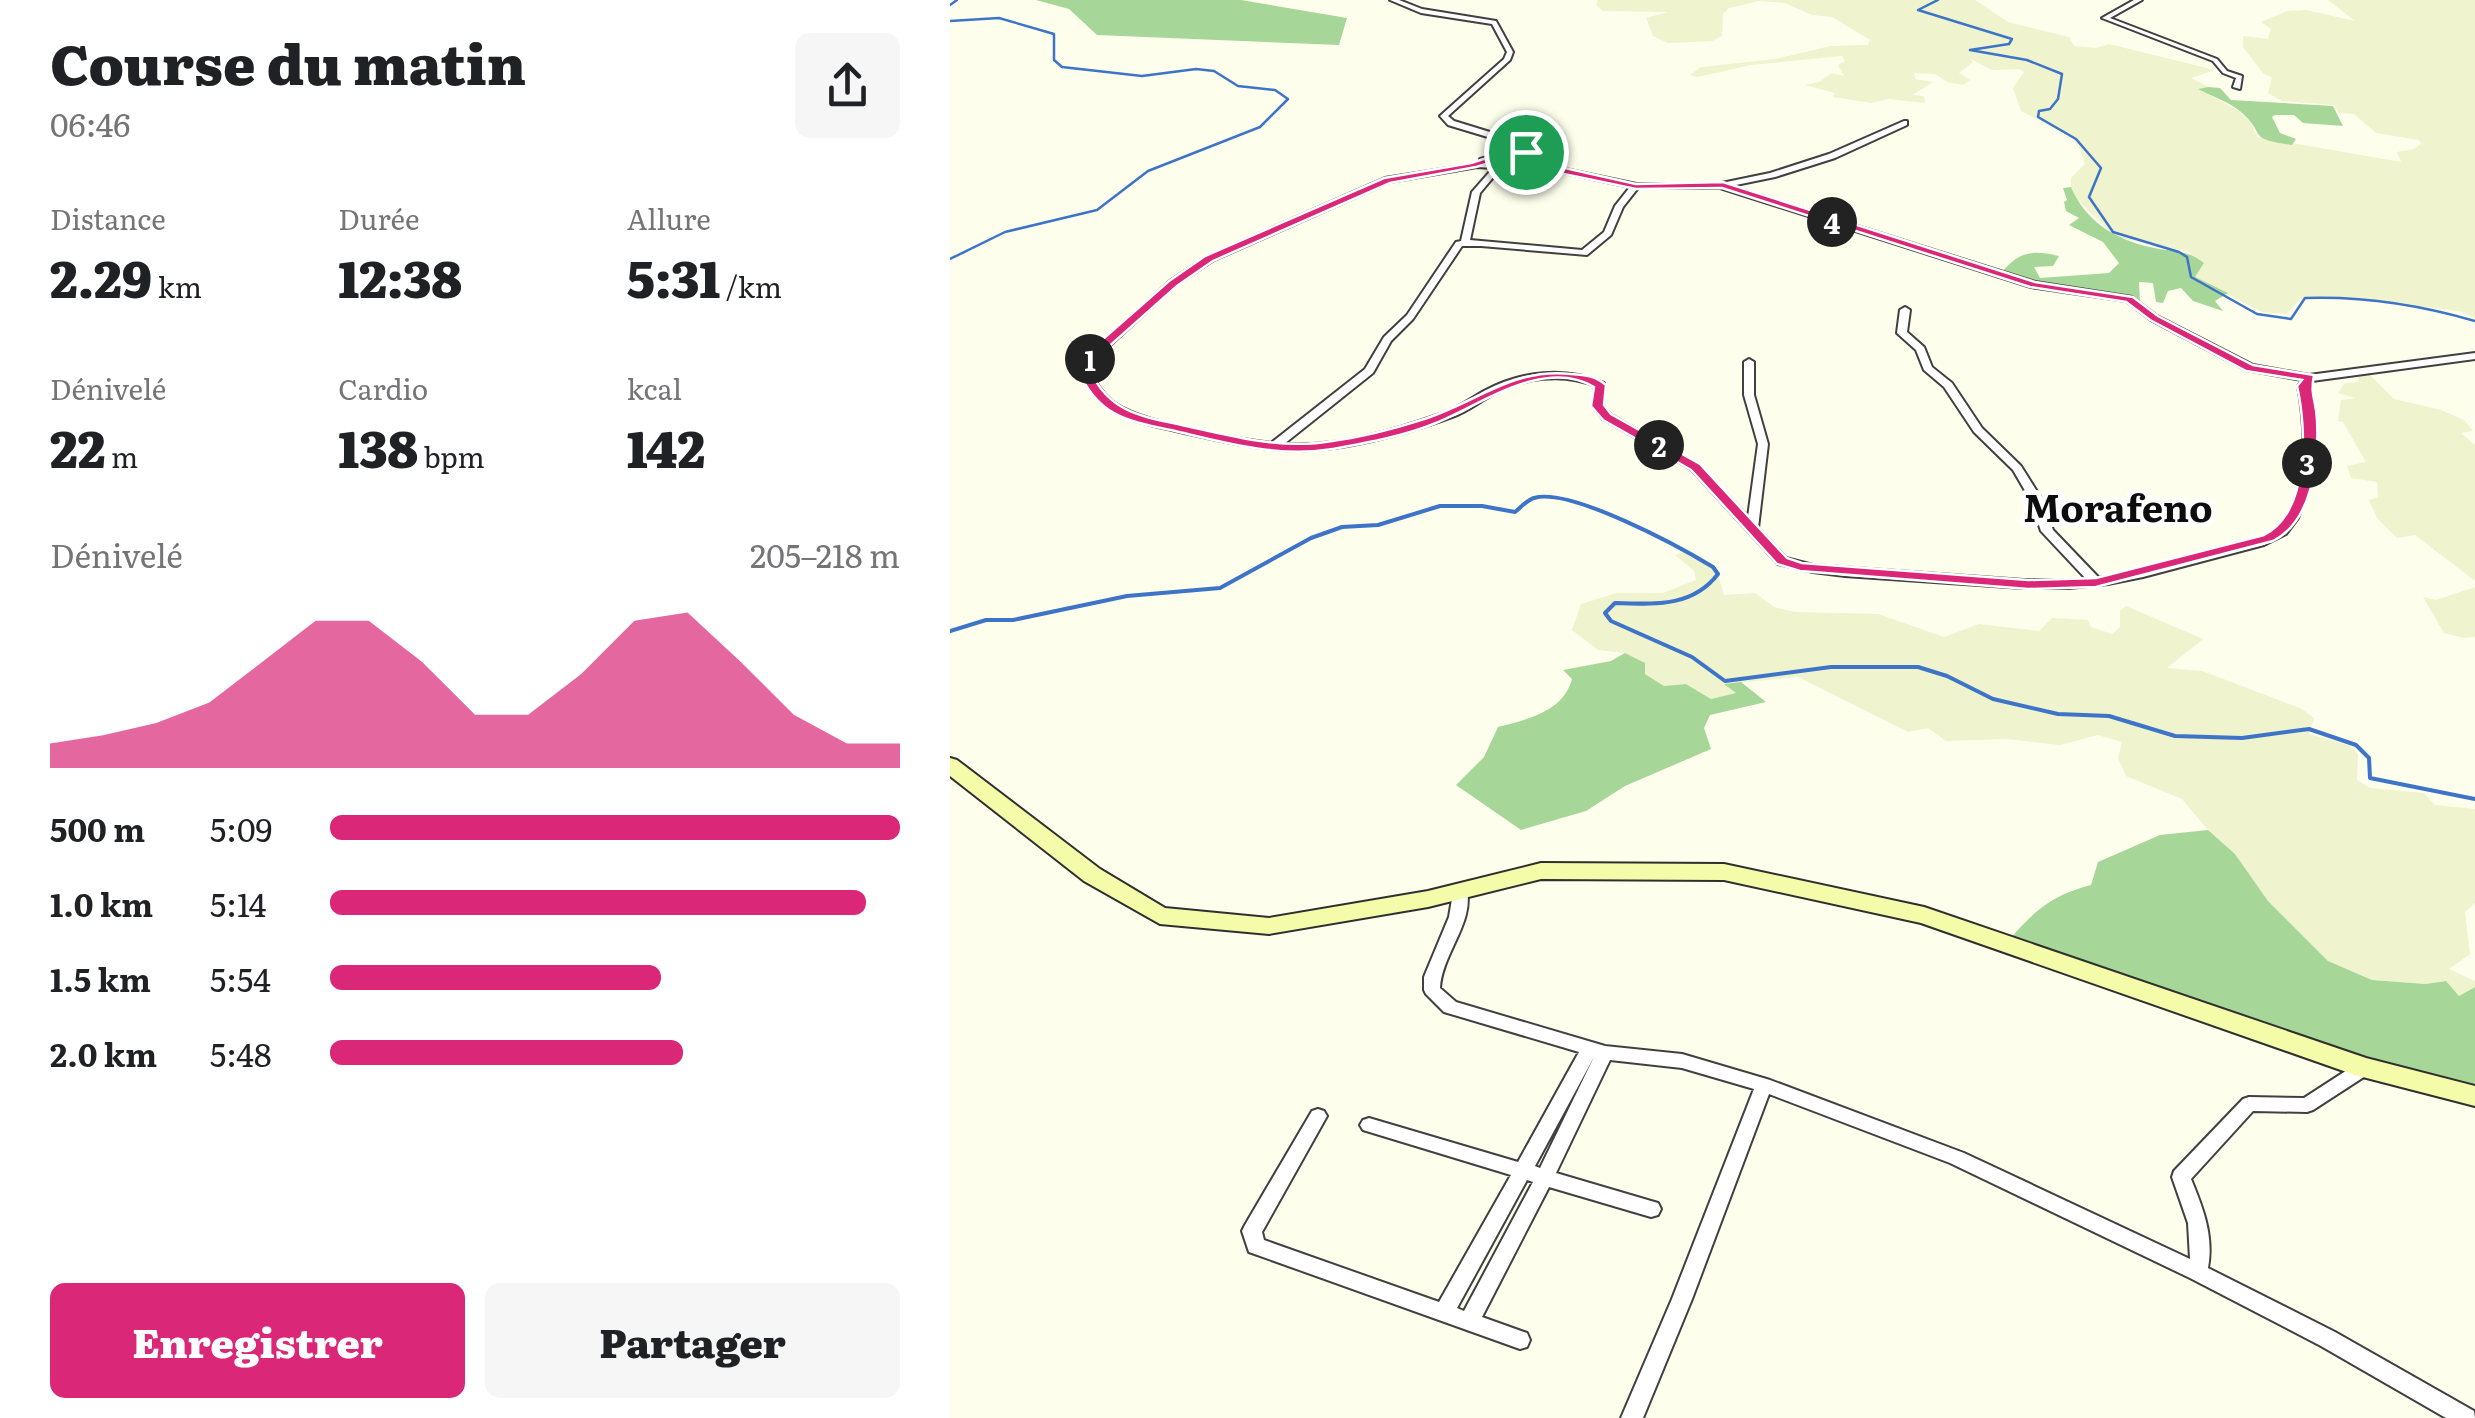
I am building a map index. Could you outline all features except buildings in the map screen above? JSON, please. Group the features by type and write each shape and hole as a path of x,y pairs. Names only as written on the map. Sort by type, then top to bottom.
{"street":[{"path":"1393,0 1421,10 1494,22 1510,52 1507,60 1444,116 1451,122 1516,143 1562,170"},
{"path":"2139,0 2105,18 2214,60 2225,72 2240,77 2237,87"},
{"path":"1472,165 1562,170 1636,186 1723,185 1832,156 1904,123"},
{"path":"1516,143 1507,155 1388,180 1209,258 1173,284 1092,356 1084,370 1094,393 1115,410 1140,420 1274,446 1331,446 1428,422 1524,378 1591,380 1600,385 1598,406 1607,417 1695,467 1782,561 1800,567 2028,585 2096,582 2201,557 2282,531 2297,510 2305,482 2311,418 2303,386 2310,378"},
{"path":"1465,241 1476,192 1499,166"},
{"path":"1723,185 2034,285 2129,299 2154,318 2250,368 2310,378 2475,356"},
{"path":"1274,446 1369,372 1387,339 1410,317 1459,244 1465,241 1529,251 1584,253 1608,232 1619,206 1636,186"},
{"path":"1905,310 1902,333 1920,349 1928,368 1948,385 1978,430 2017,468 2037,501 2047,531 2096,582"},
{"path":"1749,362 1748,394 1762,444 1752,531"},
{"path":"950,765 1092,876 1160,916 1269,926 1460,891 1541,871 1724,872 1924,915 2364,1068 2475,1096"},
{"path":"1460,891 1462,908 1431,969 1432,990 1450,1007 1597,1051 1682,1061 1764,1085 1957,1158 2198,1272 2328,1339 2466,1418"},
{"path":"1470,1319 1597,1051"},
{"path":"2198,1272 2202,1252 2199,1219 2181,1177 2249,1104 2307,1105 2364,1068"},
{"path":"1632,1418 1764,1085"},
{"path":"1318,1116 1252,1231 1256,1246 1470,1319 1520,1340"},
{"path":"1369,1125 1651,1209"},
{"path":"1445,1311 1536,1174"}],"green space":[{"path":"1036,0 1241,0 1347,18 1339,45 1097,35 1069,9"},
{"path":"1598,0 1975,0 2008,22 2069,37 2074,46 2096,48 2109,44 2215,70 2191,78 2208,87 2199,89 2239,111 2251,123 2257,137 2401,162 2397,152 2414,149 2421,144 2419,140 2376,133 2354,114 2339,113 2334,105 2282,101 2268,93 2272,78 2263,73 2243,47 2243,36 2268,39 2271,29 2261,22 2287,11 2306,10 2355,21 2328,0 2475,0 2475,318 2459,311 2338,297 2300,299 2286,314 2262,312 2194,277 2190,252 2115,237 2076,198 2071,187 2071,178 2085,164 2072,137 2021,111 2013,88 2024,72 2019,69 1992,70 1971,59 1973,62 1959,73 1970,80 1963,85 1947,82 1935,74 1914,73 1915,79 1933,82 1912,95 1924,96 1925,103 1888,99 1872,103 1833,97 1835,93 1805,85 1832,73 1844,76 1838,65 1845,61 1842,56 1751,65 1697,77 1690,75 1701,67 1776,59 1830,46 1868,45 1870,40 1832,17 1812,15 1785,3 1759,1 1729,8 1723,14 1722,36 1712,41 1668,43 1653,36 1646,18 1668,12 1603,11 1596,5"},
{"path":"2220,88 2231,100 2333,106 2343,126 2303,123 2294,115 2275,115 2272,117 2280,133 2296,139 2292,145 2268,140 2237,108 2198,89"},
{"path":"2071,187 2086,212 2107,230 2131,242 2188,254 2204,263 2195,277 2228,293 2215,301 2223,311 2193,301 2181,288 2168,291 2163,303 2156,302 2153,283 2139,282 2140,301 2054,287 2002,272 2021,256 2034,253 2059,256 2053,266 2034,267 2040,278 2109,273 2119,263 2103,242 2069,225 2079,218 2066,211 2063,188"},
{"path":"2357,373 2369,374 2394,399 2441,410 2464,420 2473,431 2461,433 2475,445 2475,581 2415,535 2397,538 2377,518 2369,500 2378,497 2377,482 2351,478 2347,466 2366,462 2343,422 2338,421 2341,400 2355,398 2338,393 2345,383 2359,382"},
{"path":"1683,552 1717,571 1724,595 1755,593 1774,607 1795,612 1878,614 1944,637 1979,624 2039,631 2052,618 2088,620 2091,627 2112,634 2120,627 2120,611 2126,606 2203,639 2167,668 2202,671 2300,708 2314,718 2309,734 2349,745 2358,754 2357,780 2370,788 2424,793 2435,805 2475,809 2475,903 2465,912 2470,954 2449,969 2475,981 2475,987 2459,996 2445,981 2425,984 2372,980 2328,961 2268,901 2235,854 2182,799 2126,776 2118,758 2122,742 2098,735 2060,745 2006,739 1946,741 1928,728 1908,732 1798,677 1726,684 1738,693 1711,699 1686,684 1664,686 1645,674 1644,663 1625,653 1598,650 1572,630 1581,604 1617,593 1663,593 1696,580 1694,571 1675,555"},
{"path":"2475,587 2475,637 2444,633 2423,597 2436,600"},
{"path":"1625,653 1645,663 1645,674 1664,686 1686,684 1711,699 1736,693 1724,684 1741,682 1766,702 1710,715 1704,728 1711,749 1625,786 1586,811 1521,830 1456,785 1484,757 1498,727 1543,712 1561,699 1572,679 1563,670 1611,661"},
{"path":"2208,830 2235,854 2268,901 2328,961 2372,980 2425,984 2446,981 2459,996 2475,987 2475,1088 2424,1079 2010,939 2046,904 2091,885 2098,862 2160,835"}],"waterway":[{"path":"950,5 957,0"},
{"path":"1938,0 1918,10 2012,39 2009,44 1970,50 2027,60 2062,74 2058,99 2050,109 2039,111 2038,117 2076,139 2101,168 2089,197 2113,232 2179,252 2187,257 2191,277 2257,314 2291,319 2305,298 2348,298 2433,310 2475,321"},
{"path":"950,21 999,18 1054,34 1054,60 1062,67 1142,76 1196,69 1214,71 1238,86 1275,90 1288,99 1260,127 1148,171 1097,210 1005,232 950,259"},
{"path":"950,631 986,620 1013,620 1127,596 1220,588 1311,538 1342,527 1378,525 1440,506 1482,506 1515,512 1531,499 1551,497 1625,521 1713,567 1718,574 1696,593 1671,602 1615,603 1605,613 1611,621 1692,657 1725,681 1831,667 1918,667 1947,676 1993,699 2058,714 2109,716 2175,736 2242,738 2309,729 2356,745 2369,758 2370,778 2475,799"}],"district":[{"name":"Morafeno","path":"2118,509"}],"route":[{"path":"1516,143 1526,152 1562,170 1636,186 1723,185 2034,285 2129,299 2154,318 2250,368 2310,378 2303,386 2311,418 2305,482 2297,510 2282,531 2268,538 2096,582 2028,585 1855,573 1800,567 1782,561 1695,467 1607,417 1598,406 1600,385 1591,380 1524,378 1428,422 1331,446 1290,448 1253,445 1140,420 1115,410 1094,393 1084,370 1092,356 1173,284 1209,258 1388,180 1507,155 1516,143"}]}
